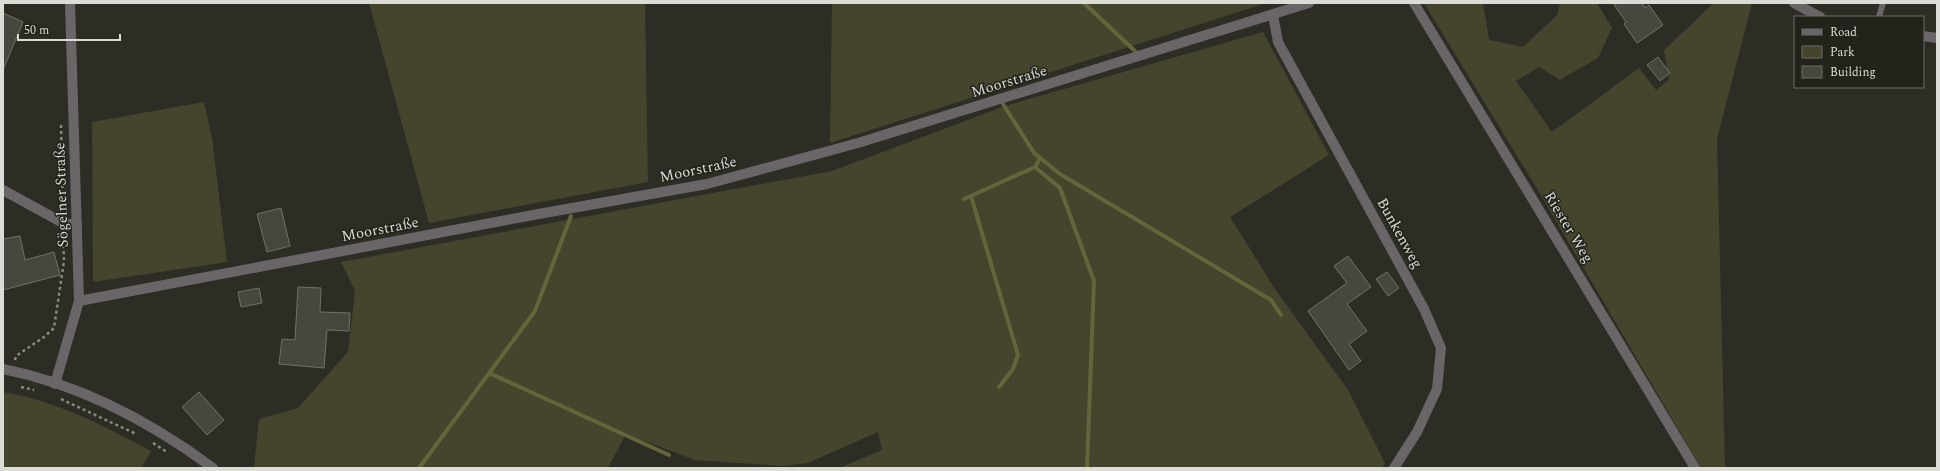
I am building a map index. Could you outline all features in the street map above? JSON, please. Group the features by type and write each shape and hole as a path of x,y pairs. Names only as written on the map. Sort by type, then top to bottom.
{"street":[{"name":"Sögelner Straße","path":"55,384 79,301 78,225 70,3"},
{"name":"Moorstraße","path":"79,301 533,215 707,184 858,143 1309,3"},
{"name":"Riester Weg","path":"1414,3 1695,468"},
{"path":"1794,3 1818,16"},
{"name":"Bunkenweg","path":"1273,15 1278,42 1424,309 1441,348 1437,390 1417,432 1394,468"},
{"path":"1924,36 1937,38"},
{"path":"3,190 63,223 78,225"},
{"path":"8,370 55,384 123,413 164,435 212,468"}],"lane":[{"path":"1879,16 1883,3"}],"path":[{"path":"8,370 16,356 44,337 54,328 64,261 60,121"},
{"path":"16,385 37,391"},
{"path":"57,397 140,436"},
{"path":"147,440 173,456"}],"green space":[{"path":"369,3 645,3 648,182 429,223"},
{"path":"832,3 1266,3 830,143"},
{"path":"1424,3 1483,3 1489,40 1523,47 1557,15 1560,3 1597,3 1612,28 1598,58 1560,80 1539,67 1516,81 1552,132 1639,68 1656,90 1669,80 1664,50 1714,3 1752,3 1717,139 1725,468 1701,468 1539,192"},
{"path":"1263,32 1329,155 1230,217 1275,289 1348,390 1385,463 1382,468 839,468 882,450 878,432 808,463 783,466 695,460 626,434 608,468 254,468 259,419 298,408 348,352 355,291 341,262 832,171 1005,106"},
{"path":"204,102 212,138 227,262 93,282 92,122"},
{"path":"3,392 23,396 61,408 116,432 151,451 141,468 3,468"}],"building":[{"path":"1613,3 1642,3 1645,8 1649,5 1663,25 1637,43 1624,24 1626,22"},
{"path":"3,13 23,22 3,70"},
{"path":"1658,57 1670,73 1660,81 1647,65"},
{"path":"281,208 290,246 267,252 257,214"},
{"path":"20,236 25,260 54,252 60,275 3,290 3,239"},
{"path":"1348,256 1371,287 1347,304 1367,331 1349,344 1361,361 1349,370 1308,311 1347,283 1334,266"},
{"path":"1387,272 1399,288 1388,296 1376,279"},
{"path":"298,287 321,288 320,312 350,313 349,331 327,330 324,368 279,364 282,339 295,340"},
{"path":"259,288 262,303 241,307 238,292"},
{"path":"199,392 224,420 207,435 182,407"}],"waterway":[{"path":"1084,3 1136,52"},
{"path":"1003,104 1034,153 1060,174 1271,300 1281,315"},
{"path":"1040,158 1035,167 1060,188 1094,281 1087,468"},
{"path":"964,199 1035,167"},
{"path":"971,196 1018,355 1013,369 999,387"},
{"path":"419,468 535,311 571,216"},
{"path":"489,373 669,455"}]}
